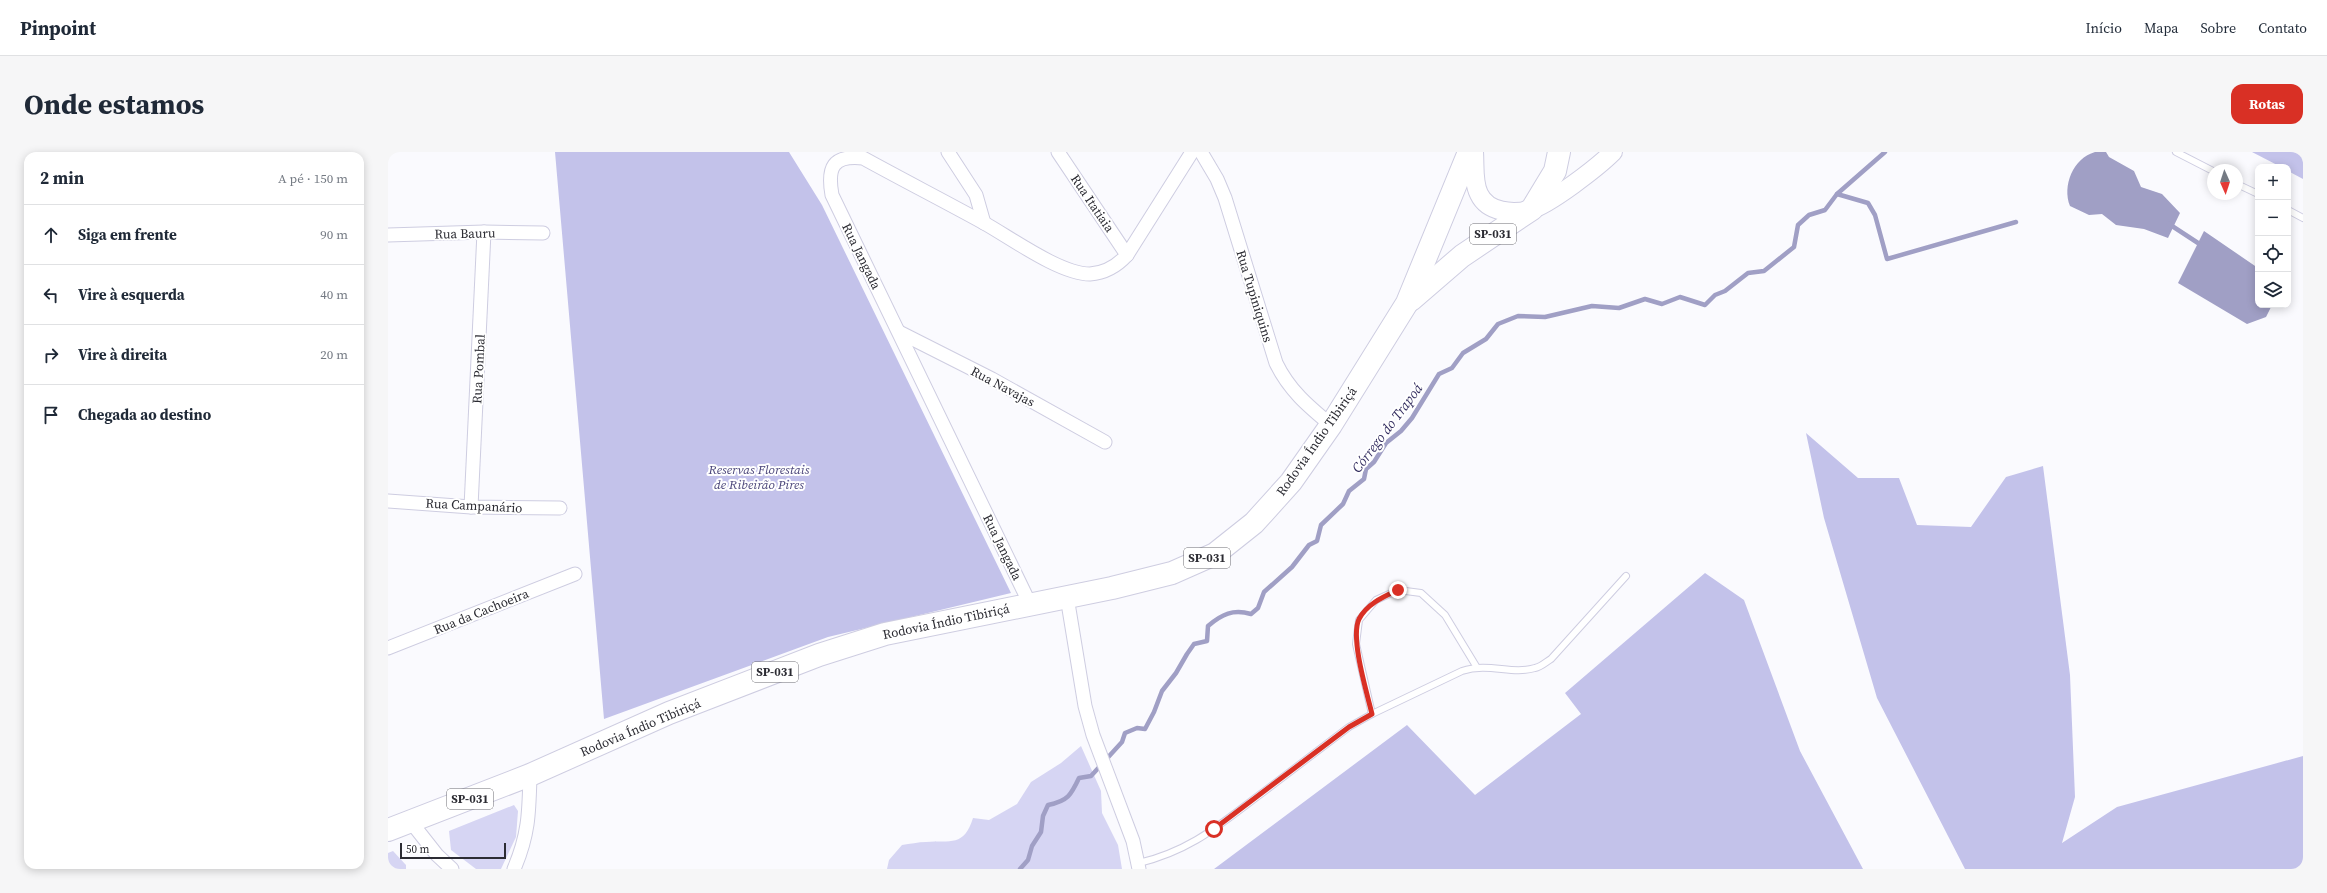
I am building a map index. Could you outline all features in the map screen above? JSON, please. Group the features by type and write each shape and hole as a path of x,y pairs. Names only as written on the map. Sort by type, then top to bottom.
{"highway":[{"name":"Rodovia Índio Tibiriçá","path":"395,824 530,775 669,714 819,655 885,634 1030,604 1067,598 1172,574 1215,554 1254,523 1270,506 1291,482 1330,425 1407,303 1469,152"},
{"name":"Rodovia Índio Tibiriçá","path":"1407,303 1462,256 1532,209 1555,171 1559,152"}],"main road":[{"path":"1474,152 1476,182 1479,195 1486,204 1505,212 1532,209 1581,178 1613,152"}],"street":[{"path":"948,152 976,195 984,223"},
{"name":"Rua Itatiaia","path":"1058,152 1127,255"},
{"path":"1127,255 1192,152"},
{"name":"Rua Tupiniquins","path":"1201,152 1217,179 1225,198 1276,363 1285,381 1299,398 1330,425"},
{"name":"Rua Jangada","path":"1030,604 832,195 829,181 831,170 837,161 848,157 863,158 984,223 1056,264 1073,271 1090,274 1108,270 1118,264 1127,255"},
{"name":"Rua Bauru","path":"388,235 484,232 543,233"},
{"name":"Rua Pombal","path":"471,507 484,232"},
{"name":"Rua Navajas","path":"899,332 992,379 1105,442"},
{"name":"Rua Campanário","path":"388,501 471,507 560,508"},
{"name":"Rua da Cachoeira","path":"388,648 574,574"},
{"path":"1067,598 1085,706 1093,735 1133,841 1139,866"},
{"path":"514,869 524,845 528,825 530,775"},
{"path":"395,824 437,855 451,869"}],"lane":[{"path":"2176,152 2207,168"},
{"path":"2243,187 2255,193"},
{"path":"2291,212 2303,218"},
{"path":"1139,866 1187,846 1214,829 1349,727 1372,714 1462,671 1476,666 1522,671 1536,668 1551,658 1626,576"},
{"path":"1372,714 1356,644 1359,620 1376,600 1398,590 1421,593 1445,615 1476,666"}],"shaded area":[{"path":"2095,152 2106,152 2109,157 2134,171 2141,187 2162,194 2180,213 2168,238 2144,229 2116,225 2102,214 2089,215 2070,206 2067,190 2071,174 2075,166 2081,160 2087,155"},
{"path":"2204,231 2255,266 2255,308 2270,308 2266,317 2247,324 2178,283"},
{"path":"1081,746 1101,791 1102,813 1118,845 1122,869 887,869 889,860 902,845 920,842 956,840 965,834 973,818 989,820 1017,804 1031,782 1061,763"},
{"path":"514,805 518,811 516,837 501,869 476,869 451,850 449,831"},
{"path":"393,851 406,865 406,869 388,869 388,853"}],"green space":[{"name":"Reservas Florestais de Ribeirão Pires","path":"555,152 789,152 822,205 1011,593 828,637 604,719"},
{"path":"2252,152 2303,152 2303,179 2291,173 2291,164 2275,164"},
{"path":"1806,433 1858,478 1899,478 1917,525 1971,527 2006,477 2043,466 2070,675 2075,797 2062,843 2117,807 2303,756 2303,869 1965,869 1877,698 1824,518"},
{"path":"1705,573 1744,600 1800,751 1863,869 1214,869 1407,725 1475,795 1581,714 1565,693"}],"waterway":[{"name":"Córrego do Trapoá","path":"1020,869 1028,860 1032,846 1041,832 1043,816 1048,805 1060,801 1068,796 1074,789 1079,778 1091,776 1122,742 1125,733 1137,728 1145,729 1154,712 1162,691 1176,673 1194,644 1207,641 1208,626 1218,618 1233,612 1251,614 1258,608 1264,592 1292,567 1309,545 1317,541 1321,525 1343,504 1349,491 1364,479 1366,469 1374,462 1386,443 1401,431 1412,418 1439,374 1452,368 1463,353 1486,339 1498,324 1518,316 1545,317 1592,306 1619,308 1645,299 1662,304 1680,297 1705,305 1715,295 1725,291 1748,273 1764,271 1794,247 1798,225 1809,215 1825,210 1837,194 1885,152"},
{"path":"1837,194 1868,203 1875,215 1887,259 2016,222"},
{"path":"2169,224 2198,243"}],"route":[{"path":"1214,829 1349,727 1372,714 1356,644 1359,620 1376,600 1398,590"}]}
